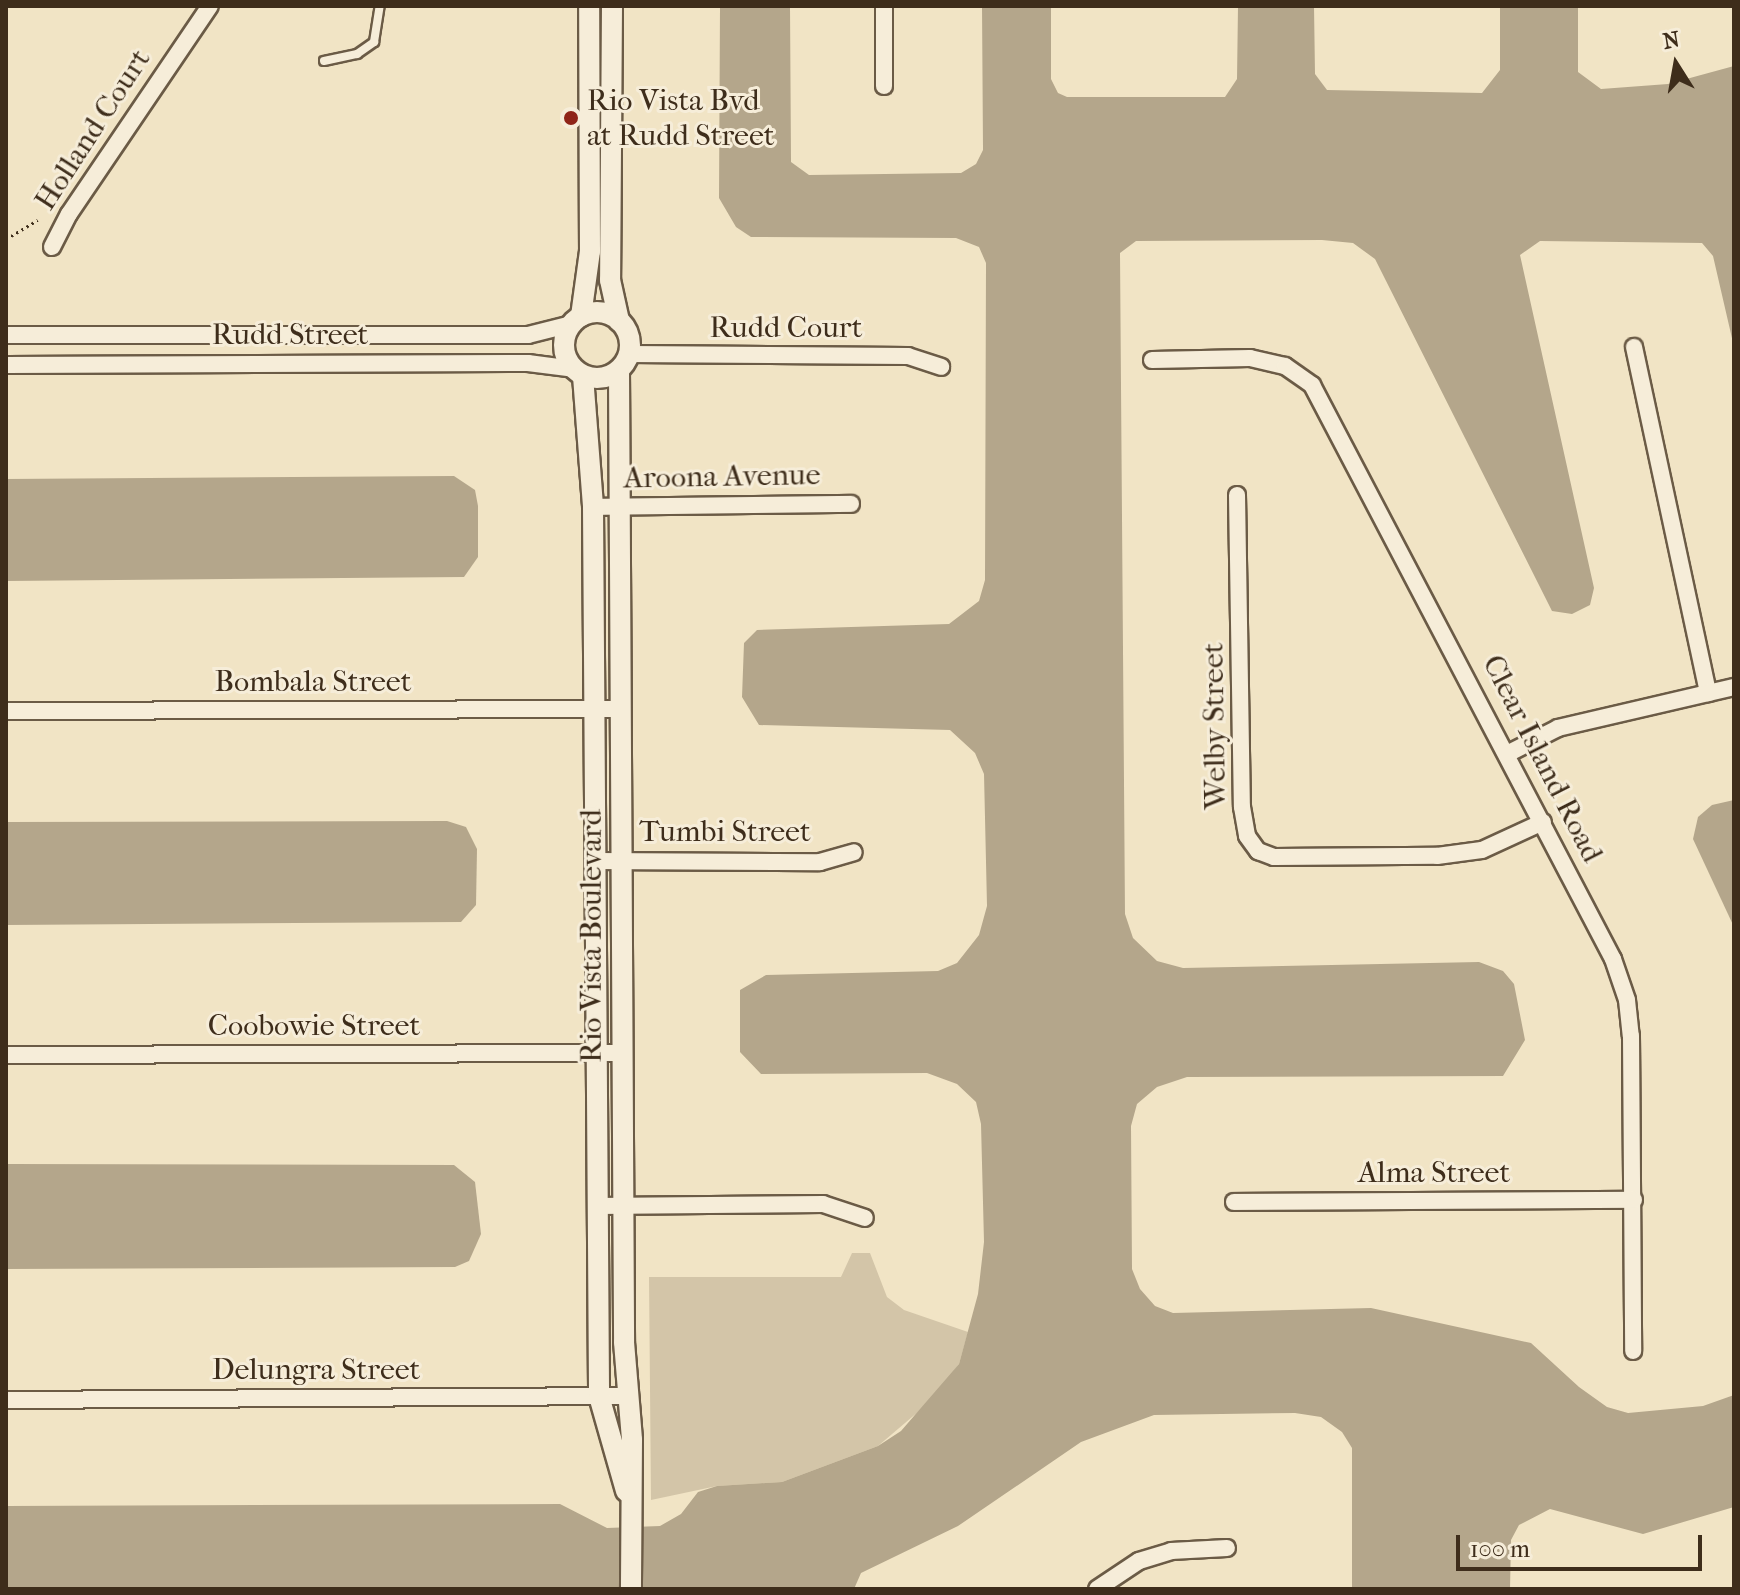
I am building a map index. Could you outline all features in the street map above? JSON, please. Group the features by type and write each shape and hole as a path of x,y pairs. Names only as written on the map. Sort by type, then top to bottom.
{"street":[{"name":"Holland Court","path":"52,247 69,214 210,6"},
{"path":"589,6 590,251 576,320 565,347 579,372 624,362 627,333 619,321 610,280 612,6"},
{"path":"884,6 884,86"},
{"path":"576,320 608,315 619,321"},
{"name":"Rudd Street","path":"6,335 528,335 576,320"},
{"path":"30,335 30,364"},
{"path":"222,336 222,363"},
{"path":"1634,347 1708,693"},
{"name":"Rudd Court","path":"624,362 908,356 941,367"},
{"name":"Clear Island Road","path":"1152,360 1260,359 1285,366 1312,385 1509,753 1613,959 1627,1000 1634,1200 1633,1351"},
{"name":"Rio Vista Boulevard","path":"624,362 620,709 626,1396 632,1440 631,1589"},
{"name":"Rudd Street","path":"6,365 541,363 579,372"},
{"name":"Rio Vista Boulevard","path":"579,372 593,507 599,1396 630,1500"},
{"name":"Welby Street","path":"1237,495 1242,807 1247,836 1258,851 1287,858 1437,856 1491,847 1543,822"},
{"name":"Aroona Avenue","path":"593,507 851,504"},
{"path":"1509,753 1558,728 1734,687"},
{"name":"Bombala Street","path":"6,711 620,709"},
{"name":"Tumbi Street","path":"594,861 820,862 854,852"},
{"name":"Coobowie Street","path":"6,1055 623,1053"},
{"name":"Alma Street","path":"1234,1202 1634,1200"},
{"path":"596,1206 823,1204 865,1218"},
{"name":"Delungra Street","path":"6,1400 626,1396"},
{"path":"1099,1588 1150,1558 1227,1548"}],"lane":[{"path":"324,61 357,54 374,42 380,6"}],"path":[{"path":"6,239 38,220"}],"shaded area":[{"path":"720,6 790,6 791,162 809,175 961,173 976,164 983,150 982,6 1051,6 1051,79 1058,93 1067,97 1225,97 1237,79 1238,6 1314,6 1315,74 1327,90 1482,93 1500,70 1500,6 1578,6 1578,72 1601,89 1668,84 1734,66 1734,347 1713,256 1702,243 1540,241 1520,255 1594,588 1590,605 1572,614 1552,611 1375,259 1353,243 1322,240 1136,241 1120,253 1125,914 1133,938 1157,961 1183,968 1479,962 1503,971 1514,984 1525,1040 1503,1076 1187,1077 1157,1087 1137,1104 1131,1126 1132,1269 1140,1289 1155,1306 1173,1313 1371,1308 1531,1343 1579,1387 1607,1407 1628,1413 1703,1406 1734,1395 1734,1507 1643,1534 1550,1509 1519,1525 1511,1540 1510,1589 1352,1589 1352,1448 1342,1432 1321,1417 1295,1413 1154,1415 1081,1442 958,1526 861,1573 854,1589 6,1589 6,1506 560,1504 607,1528 660,1526 681,1514 698,1492 717,1486 782,1482 878,1446 901,1431 959,1364 978,1294 984,1242 981,1124 976,1102 957,1084 927,1073 761,1074 740,1052 740,990 766,975 938,971 957,963 979,935 987,906 984,774 975,753 950,730 759,725 742,697 744,643 757,630 949,624 979,601 985,580 986,263 979,247 956,238 751,237 736,227 719,198"},
{"path":"454,476 475,490 478,506 478,557 464,577 6,581 6,479"},
{"path":"1734,800 1734,927 1693,839 1698,817 1712,805"},
{"path":"447,821 466,827 477,849 476,905 461,922 6,925 6,822"},
{"path":"6,1164 454,1165 475,1182 481,1234 469,1261 455,1267 6,1269"},
{"path":"852,1253 870,1253 887,1297 904,1310 968,1332 959,1364 932,1400 878,1446 782,1482 717,1486 651,1500 649,1277 841,1277"}],"place":[{"name":"Rio Vista Bvd at Rudd Street","path":"571,118"}]}
